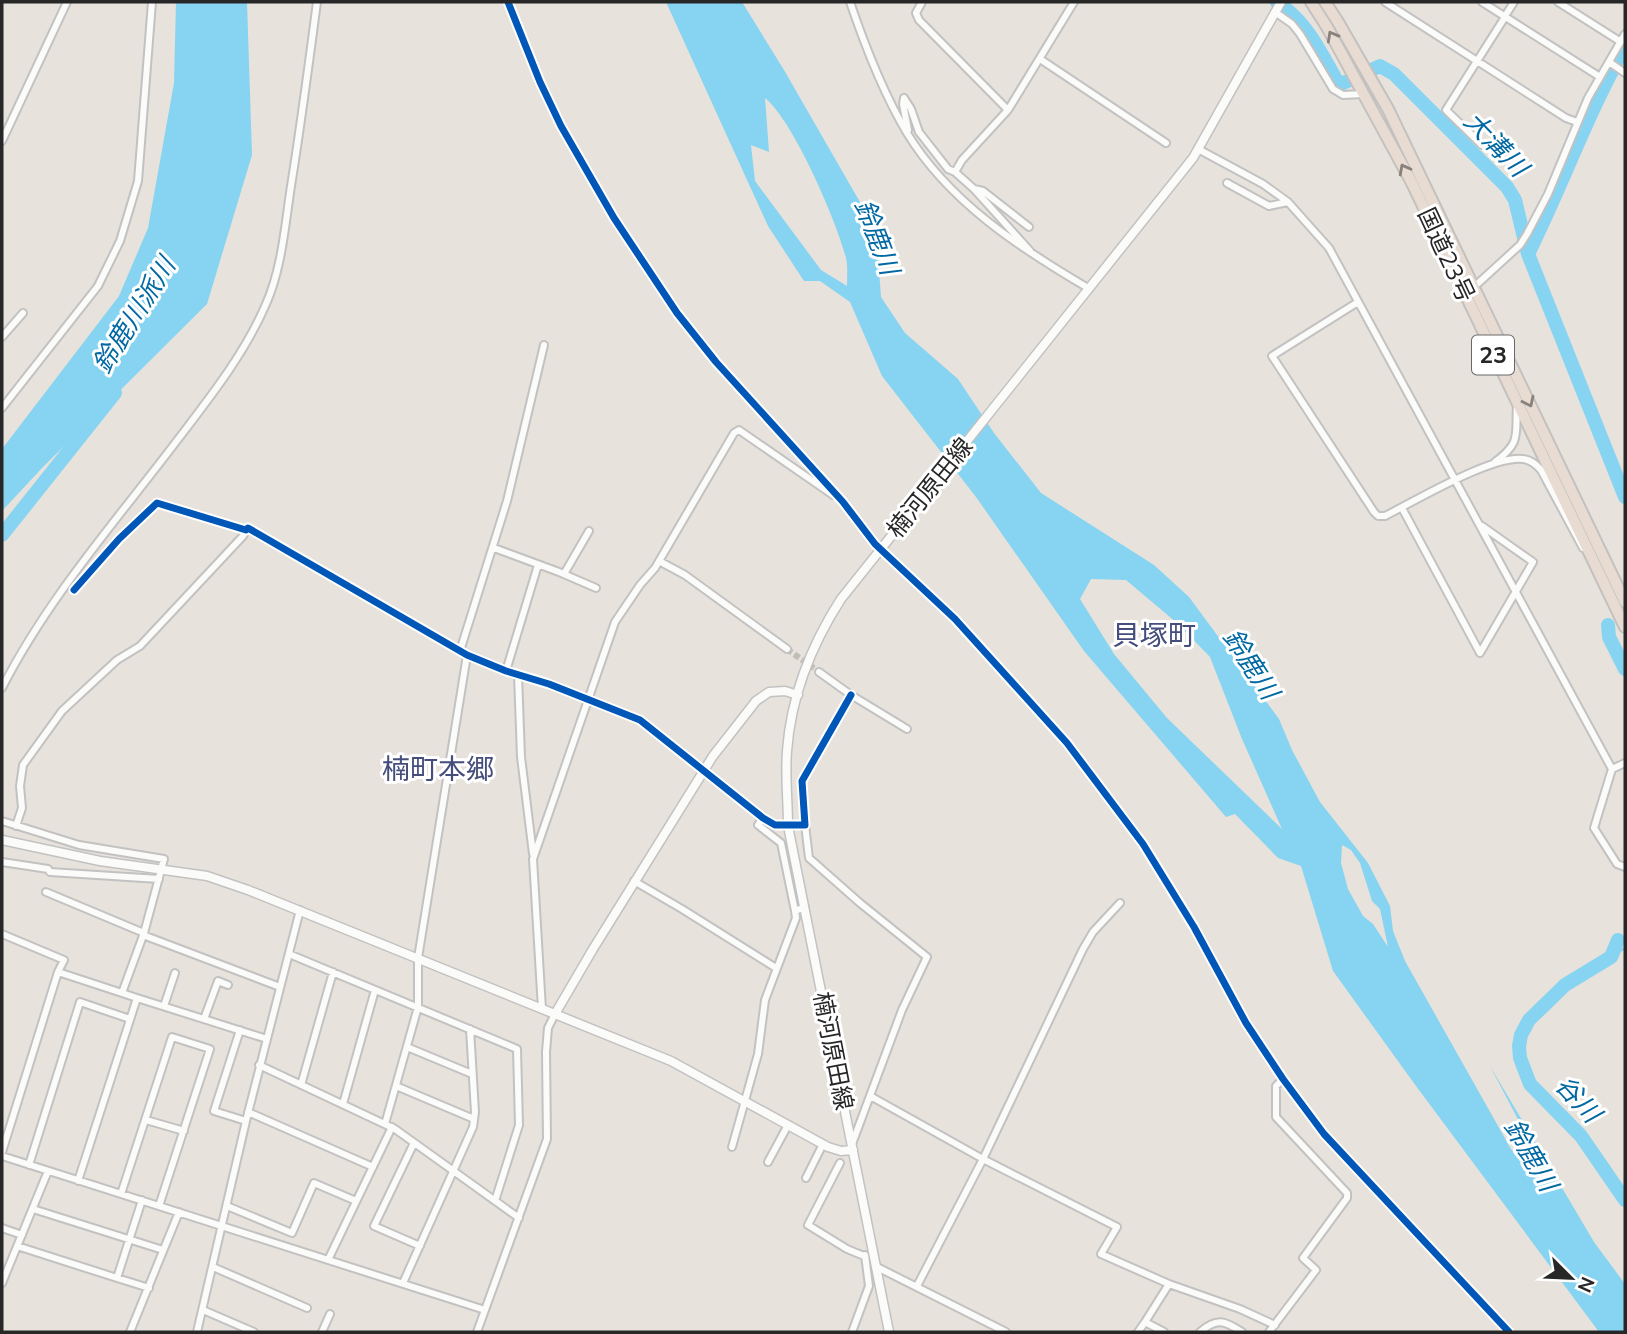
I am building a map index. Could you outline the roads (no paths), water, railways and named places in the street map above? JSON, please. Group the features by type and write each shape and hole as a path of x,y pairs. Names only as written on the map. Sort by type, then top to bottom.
{"highway":[{"name":"国道23号","path":"1311,2 1412,183 1625,627"},
{"name":"国道23号","path":"1325,2 1388,109 1625,602"}],"main road":[{"name":"楠河原田線","path":"889,1332 789,826 787,750 798,695 813,650 831,615 1198,149 1277,8"},
{"path":"555,1014 567,990 703,770 756,701 769,692 785,691 798,695"},
{"path":"2,840 100,861 208,876 300,910 670,1061 823,1144 841,1151 853,1147"}],"street":[{"path":"2,141 67,2"},
{"path":"2,408 98,286 120,241 138,181 152,2"},
{"path":"2,688 26,641 67,580 205,404 228,371 266,303 281,250 305,105 317,2"},
{"path":"508,2 561,126 643,265 677,313 716,362 843,502 881,549 934,598 985,651 1067,743 1143,844 1194,928 1246,1023 1324,1134 1509,1332"},
{"path":"850,2 888,95 908,134 946,182 1004,234 1088,288"},
{"path":"922,2 916,13 922,24 1007,110"},
{"path":"955,172 962,160 1007,110 1074,2"},
{"path":"1385,2 1566,118 1577,122"},
{"path":"1482,2 1600,77"},
{"path":"1482,145 1446,110 1514,2"},
{"path":"1558,2 1621,42"},
{"path":"1277,8 1300,34 1333,89 1343,95 1364,94"},
{"path":"1475,287 1520,245 1527,234 1548,194 1577,122 1600,77 1616,67 1625,34"},
{"path":"1040,59 1166,143"},
{"path":"908,134 907,118 902,104 904,98 924,139 948,169 974,189 1036,257"},
{"path":"1198,149 1263,184 1288,202 1329,248 1612,769 1594,828 1617,863 1625,867"},
{"path":"1227,183 1269,206 1288,202"},
{"path":"974,189 983,191 1028,228"},
{"path":"1358,302 1272,356 1374,512 1378,516 1385,516 1490,465 1511,459 1525,459 1535,464 1577,539 1594,562"},
{"path":"2,337 23,313"},
{"path":"328,1260 373,1167 389,1126 396,1086 418,1007 418,958 464,653 521,449 544,345"},
{"path":"1490,465 1512,449 1518,427 1517,404"},
{"path":"533,859 614,622 659,561 734,433 740,430 843,502"},
{"path":"74,590 157,503 246,530 247,528 464,653 506,671 550,684 650,726 763,818 775,825 805,825"},
{"path":"1402,508 1480,653 1533,562 1480,525"},
{"path":"16,826 22,808 20,786 23,765 62,711 117,660 140,646 246,530"},
{"path":"564,574 589,531"},
{"path":"494,548 596,588"},
{"path":"659,561 685,575 788,649"},
{"path":"506,671 538,565"},
{"path":"819,672 906,729"},
{"path":"518,675 521,757 533,859 542,1009"},
{"path":"2,696 7,678"},
{"path":"851,695 802,780 809,858 927,957 902,1010 853,1147"},
{"path":"1612,769 1625,763"},
{"path":"732,1147 758,1054 765,1000 796,918 781,843 758,825 763,818"},
{"path":"2,821 97,849 164,859 144,934 122,993"},
{"path":"2,862 47,869 50,872 159,879"},
{"path":"634,881 776,968"},
{"path":"46,892 280,987"},
{"path":"917,1286 983,1159 1083,949 1093,932 1120,903"},
{"path":"795,911 805,907"},
{"path":"197,1332 259,1065 300,910"},
{"path":"2,934 64,960 2,1154 78,1181 485,1310"},
{"path":"289,954 517,1049 520,1125 495,1200"},
{"path":"58,972 267,1039"},
{"path":"301,1085 333,972"},
{"path":"164,1006 176,973"},
{"path":"204,1019 218,981 228,985"},
{"path":"343,1104 375,990"},
{"path":"78,1181 137,998"},
{"path":"29,1165 80,1002 130,1019"},
{"path":"477,1332 547,1139 546,1052 548,1028 555,1014"},
{"path":"403,1283 473,1127 470,1029"},
{"path":"240,1030 214,1111 246,1121"},
{"path":"121,1194 172,1037 210,1049 159,1206"},
{"path":"407,1047 472,1074"},
{"path":"259,1065 389,1126 519,1218"},
{"path":"1269,1332 1316,1270 1303,1258 1348,1198 1347,1193 1276,1117 1276,1086 1283,1079"},
{"path":"396,1086 474,1119"},
{"path":"872,1097 983,1159 1116,1227 1101,1254 1275,1325"},
{"path":"248,1112 373,1167"},
{"path":"146,1120 184,1132"},
{"path":"768,1162 788,1125"},
{"path":"414,1143 374,1226 419,1246"},
{"path":"806,1178 823,1144"},
{"path":"840,1163 808,1226 847,1249 864,1256 874,1254"},
{"path":"2,1283 48,1171"},
{"path":"227,1206 292,1233 314,1182 356,1201"},
{"path":"117,1278 142,1200"},
{"path":"33,1209 163,1250"},
{"path":"130,1332 179,1212"},
{"path":"2,1228 22,1235"},
{"path":"18,1246 149,1288"},
{"path":"852,1332 869,1286 864,1256"},
{"path":"877,1267 1003,1331"},
{"path":"212,1268 307,1308"},
{"path":"1138,1332 1169,1284"},
{"path":"1227,1322 1233,1308"},
{"path":"203,1310 254,1332"},
{"path":"322,1332 330,1314"},
{"path":"1145,1322 1164,1332"},
{"path":"1200,1332 1210,1323 1227,1322 1242,1332"}],"water":[{"path":"176,2 247,2 252,155 207,304 2,511 2,449 119,296 148,228 174,83"},
{"name":"鈴鹿川","path":"666,2 742,2 876,230 881,297 905,333 958,379 994,433 1041,493 1154,565 1189,597 1279,719 1320,802 1368,863 1390,906 1393,931 1405,961 1511,1149 1540,1183 1522,1127 1490,1066 1594,1242 1625,1284 1625,1332 1599,1332 1333,971 1301,866 1278,858 1235,814 1226,817 1084,651 976,497 882,376 850,302 820,281 804,281 768,226","holes":["765,98 788,127 824,197 846,258 847,286 821,270 755,181 751,145 769,152","1091,579 1126,580 1177,623 1210,657 1242,739 1282,829 1167,718 1114,654 1080,599","1342,845 1351,850 1360,863 1372,901 1380,909 1388,947 1373,924 1363,916 1348,889 1341,863"]}],"waterway":[{"name":"大溝川","path":"1277,2 1305,29 1339,85 1380,66 1394,74 1507,187 1515,200 1528,254 1625,497"},
{"path":"1528,254 1625,47"},
{"name":"鈴鹿川派川","path":"2,535 115,393"},
{"name":"大溝川","path":"1608,625 1609,637 1625,669"},
{"name":"谷川","path":"1618,940 1611,957 1565,985 1529,1020 1519,1046 1520,1058 1530,1084 1581,1136 1625,1200"},
{"path":"1611,957 1623,949"}],"tunnel":[{"path":"787,649 819,672"}],"district":[{"name":"貝塚町","path":"1154,635"},
{"name":"楠町本郷","path":"438,769"}]}
